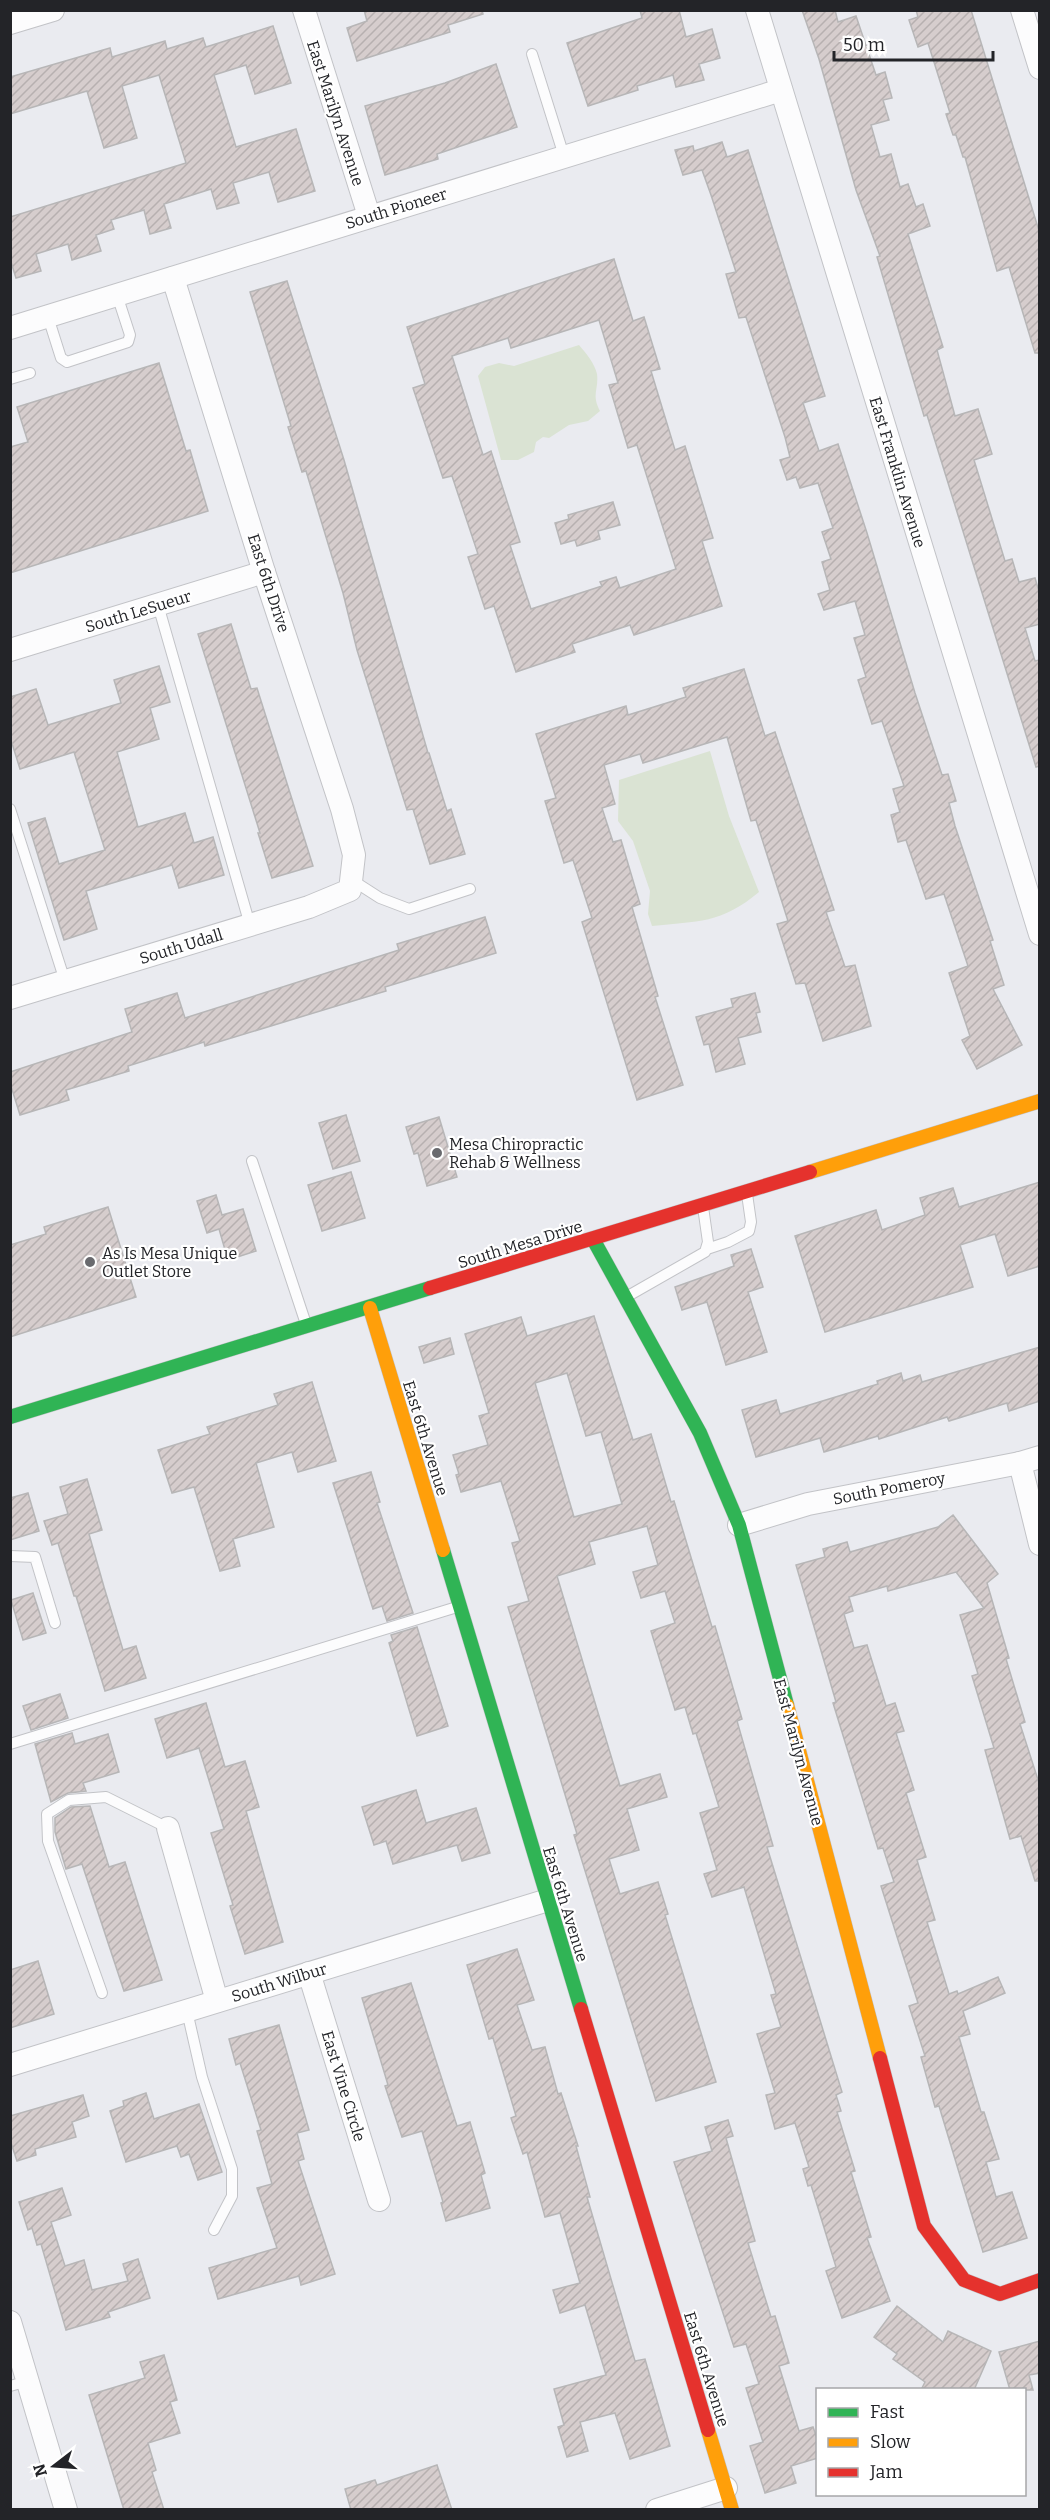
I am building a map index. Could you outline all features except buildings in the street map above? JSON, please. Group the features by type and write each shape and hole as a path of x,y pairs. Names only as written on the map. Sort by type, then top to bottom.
{"street":[{"name":"East Marilyn Avenue","path":"304,10 369,216"},
{"name":"East Franklin Avenue","path":"757,10 1040,934"},
{"path":"1022,10 1040,68"},
{"path":"10,23 46,11"},
{"name":"South Pioneer","path":"10,328 781,90"},
{"name":"East 6th Drive","path":"173,278 264,572 342,809 354,855 351,885"},
{"name":"South LeSueur","path":"10,650 264,572"},
{"name":"South Udall","path":"10,998 309,907 351,885"},
{"name":"South Mesa Drive","path":"10,1417 1040,1101"},
{"name":"East Marilyn Avenue","path":"593,1239 700,1434 739,1525 924,2226 964,2280 1000,2294 1040,2280"},
{"name":"East 6th Avenue","path":"369,1308 729,2499"},
{"path":"1030,1460 1040,1544"},
{"name":"South Pomeroy","path":"739,1525 808,1504 1030,1460"},
{"path":"168,1828 217,2001"},
{"name":"South Wilbur","path":"10,2065 548,1900"},
{"name":"East Vine Circle","path":"309,1973 379,2200"},
{"path":"10,2322 19,2383 66,2510"},
{"path":"657,2510 729,2499"}],"lane":[{"path":"532,54 564,156"},
{"path":"48,317 60,358 67,362 128,342 130,334 117,295"},
{"path":"10,379 30,373"},
{"path":"158,605 250,925"},
{"path":"10,808 65,981"},
{"path":"351,885 409,909 470,889"},
{"path":"252,1161 307,1327"},
{"path":"625,1297 706,1249 735,1239 749,1231 751,1222 746,1192"},
{"path":"703,1205 708,1242 706,1249"},
{"path":"10,1556 35,1557 55,1623"},
{"path":"10,1744 460,1606"},
{"path":"102,1993 48,1841 47,1814 69,1800 106,1797 168,1828"},
{"path":"187,2011 202,2077 232,2169 232,2196 214,2230"}],"green space":[{"path":"579,345 596,370 596,400 600,411 588,421 569,425 549,438 543,437 536,442 534,452 518,460 501,460 478,376 485,367 499,363 514,366"},
{"path":"710,751 729,816 759,892 721,916 652,926 648,914 650,891 633,841 618,821 619,780"}],"traffic: fast":[{"path":"593,1239 700,1433 739,1525 787,1705"},
{"path":"10,1417 430,1288"},
{"path":"443,1550 581,2009"}],"traffic: slow":[{"path":"810,1172 1040,1101"},
{"path":"370,1308 443,1550"},
{"path":"787,1705 880,2058"},
{"path":"708,2430 732,2510"}],"traffic: jam":[{"path":"430,1288 810,1172"},
{"path":"581,2009 708,2430"},
{"path":"880,2058 924,2226 964,2280 1000,2294 1040,2280"}],"place":[{"name":"Mesa Chiropractic Rehab & Wellness","path":"437,1153"},
{"name":"As Is Mesa Unique Outlet Store","path":"90,1262"}]}
